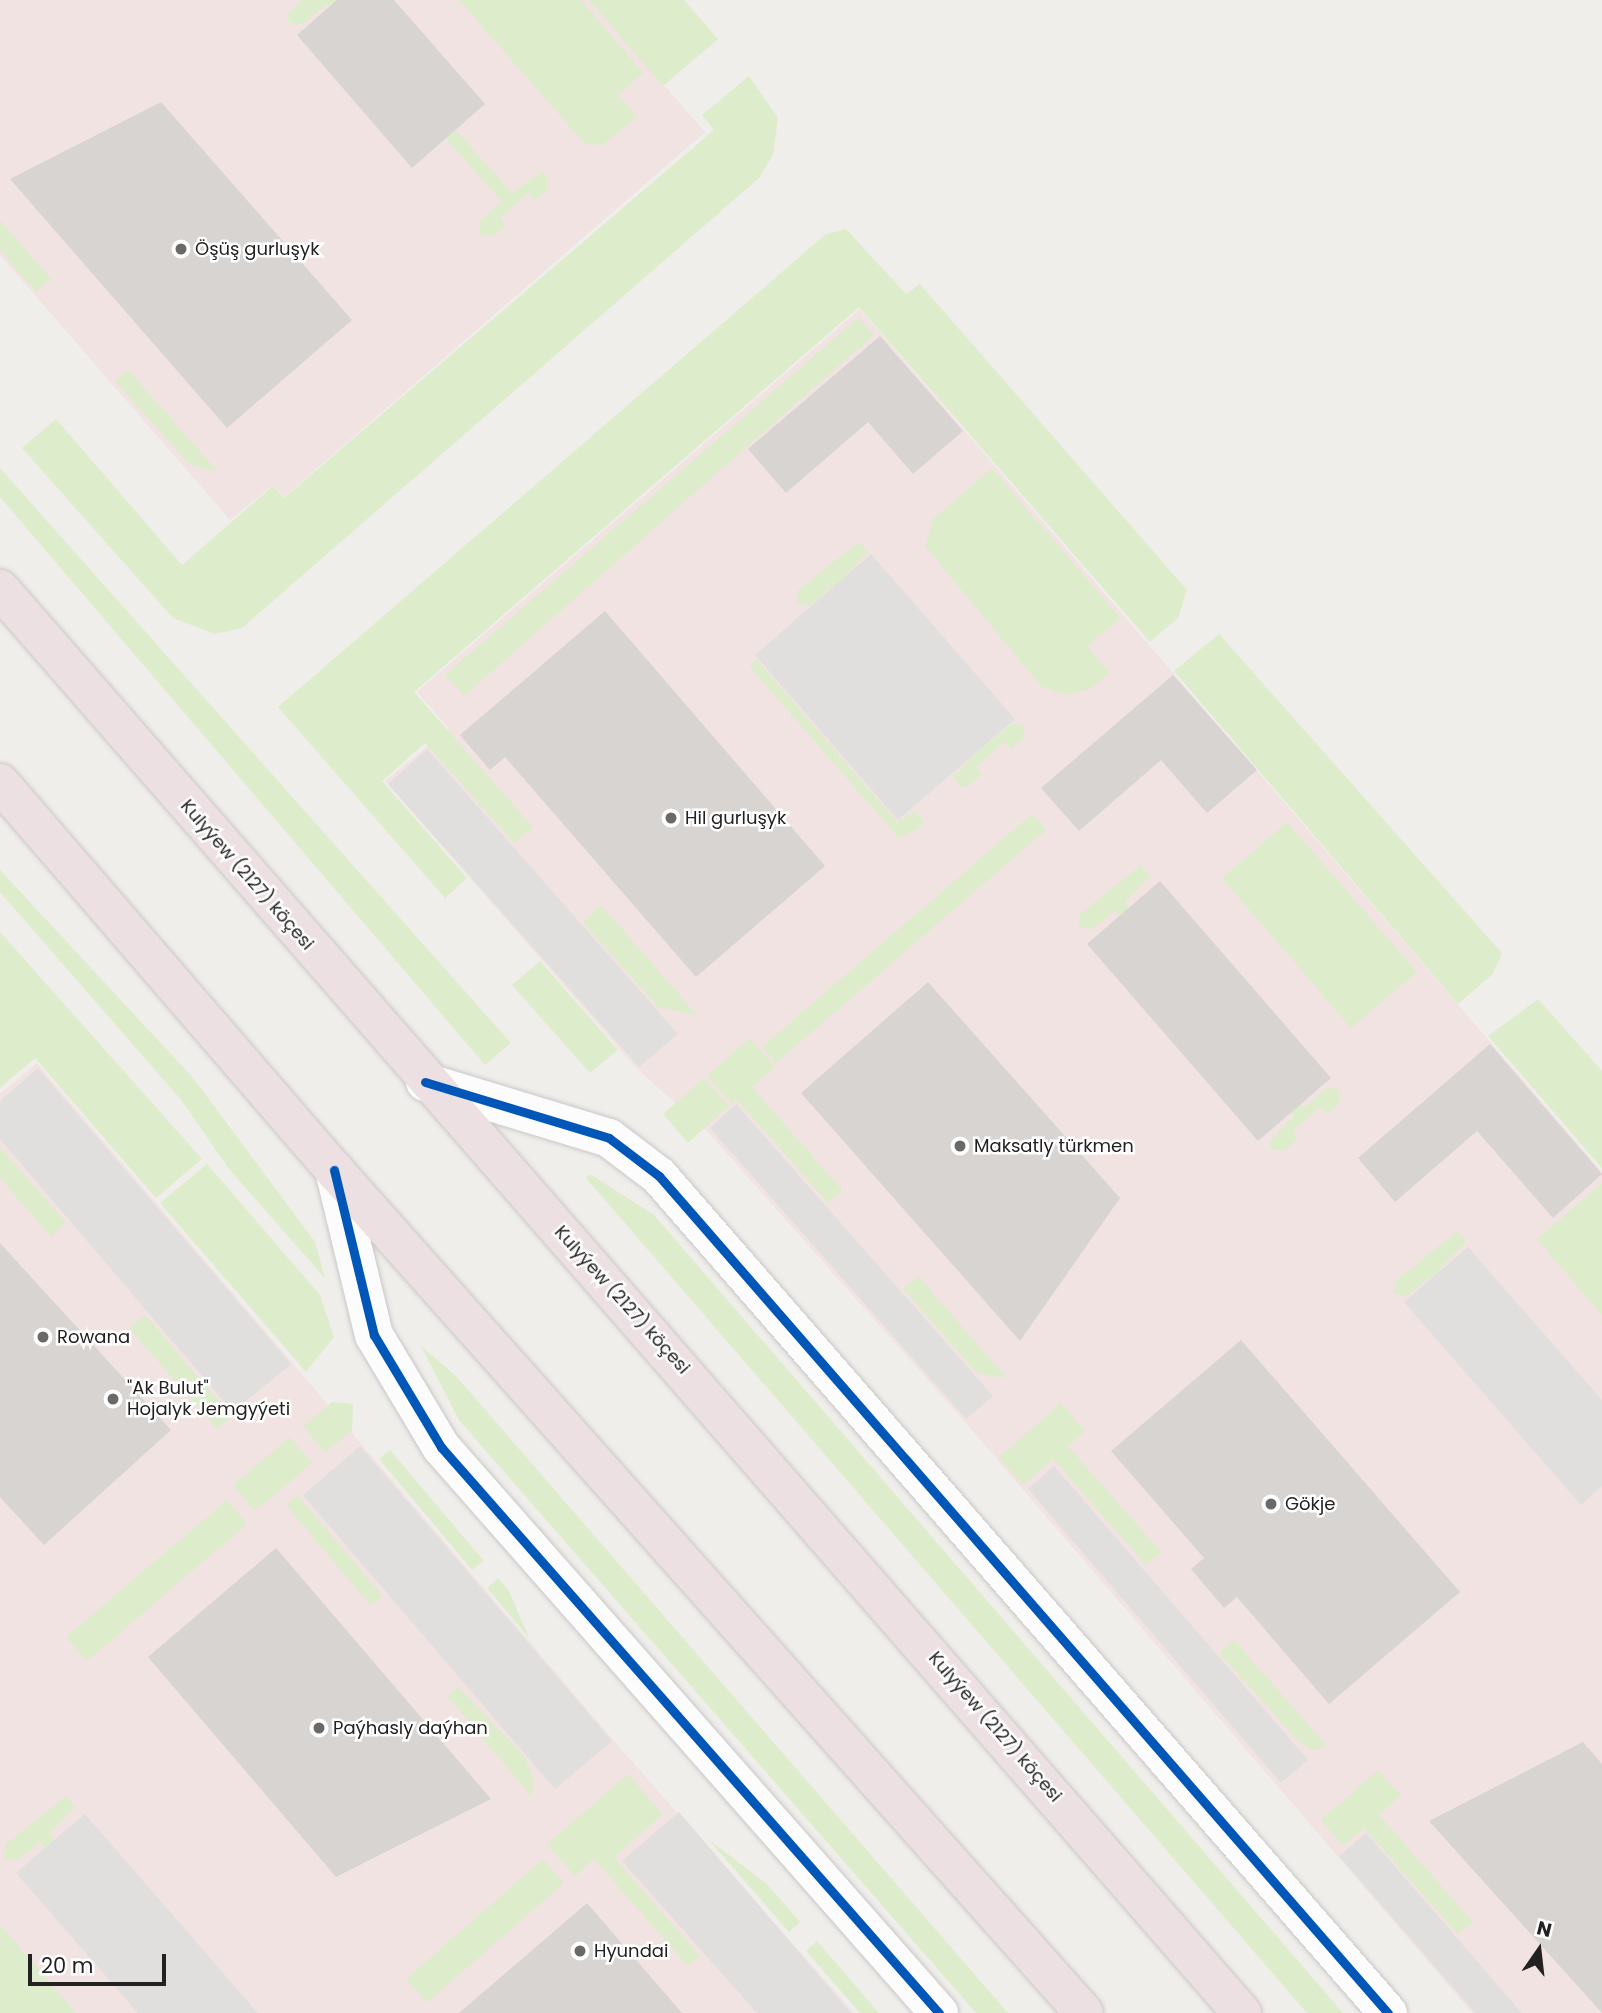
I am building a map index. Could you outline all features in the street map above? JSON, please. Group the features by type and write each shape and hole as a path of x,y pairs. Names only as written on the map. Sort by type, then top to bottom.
{"highway":[{"name":"Kulyýew (2127) köçesi","path":"0,589 425,1082 738,1429 1242,2013"},
{"path":"0,783 334,1170 1084,2013"}],"street":[{"path":"425,1082 609,1138 659,1176 1388,2013"},
{"path":"334,1170 374,1335 441,1447 939,2013"}],"shaded area":[{"path":"0,0 589,0 705,132 284,497 273,485 230,520 0,255"},
{"path":"860,309 1602,1172 1602,2013 1472,2013 965,1422 707,1131 636,1068 385,781 449,729 417,692"},
{"path":"871,554 1015,719 898,820 755,655"},
{"path":"427,749 678,1034 639,1067 388,784"},
{"path":"37,1063 615,1742 854,2013 0,2013 0,1094"},
{"path":"38,1068 291,1364 233,1412 0,1139 0,1101"},
{"path":"736,1104 993,1396 966,1419 710,1128"},
{"path":"1468,1247 1602,1400 1602,1486 1581,1505 1404,1302"},
{"path":"360,1446 612,1741 555,1789 303,1495"},
{"path":"1054,1466 1308,1760 1281,1783 1028,1489"},
{"path":"679,1812 851,2013 757,2013 622,1861"},
{"path":"85,1814 258,2013 138,2013 16,1873"},
{"path":"1366,1833 1522,2013 1475,2013 1339,1856"}],"green space":[{"path":"301,0 340,0 512,193 542,172 548,176 548,189 535,200 528,193 500,218 506,225 493,236 479,235 480,221 502,202 327,4 303,24 290,23 287,16"},
{"path":"459,0 581,0 643,73 618,95 637,117 602,145 585,144"},
{"path":"589,0 684,0 718,39 663,86"},
{"path":"749,76 778,118 773,155 759,178 242,628 215,634 173,618 22,448 56,419 182,565 273,486 284,498 714,130 702,115"},
{"path":"0,220 51,279 36,292 0,250"},
{"path":"846,229 906,294 920,284 1187,590 1178,618 1150,642 859,307 414,692 533,827 514,843 425,743 382,781 467,878 445,898 278,707 826,234"},
{"path":"859,317 874,335 464,696 445,675"},
{"path":"128,370 219,473 188,463 115,381"},
{"path":"0,468 511,1043 485,1065 0,497"},
{"path":"992,468 1120,618 1087,646 1110,673 1090,689 1066,695 1041,686 925,546 933,519"},
{"path":"859,542 868,552 844,577 988,743 1011,724 1024,725 1023,739 1011,749 1004,742 976,767 982,774 969,785 962,788 953,777 978,751 834,585 811,605 797,604 798,590"},
{"path":"1219,634 1502,953 1493,974 1458,1004 1174,671"},
{"path":"756,659 897,822 915,811 923,821 920,828 899,838 749,666"},
{"path":"1032,814 1046,830 776,1063 762,1047"},
{"path":"1287,822 1417,972 1351,1028 1222,878"},
{"path":"1141,865 1150,876 1125,902 1304,1108 1326,1088 1340,1089 1339,1103 1327,1114 1320,1107 1292,1131 1298,1139 1285,1150 1271,1149 1269,1142 1294,1116 1115,910 1093,929 1079,928 1080,914"},
{"path":"0,870 194,1079 315,1242 325,1278 229,1169 182,1101 0,892"},
{"path":"601,905 697,1015 658,1007 583,922"},
{"path":"0,932 202,1159 156,1198 35,1058 0,1088"},
{"path":"540,961 618,1050 590,1073 512,985"},
{"path":"1538,999 1602,1071 1602,1168 1488,1036"},
{"path":"750,1038 775,1067 752,1087 842,1190 828,1203 737,1100 732,1104 707,1076"},
{"path":"704,1078 729,1106 688,1143 663,1114"},
{"path":"0,1147 66,1223 51,1237 0,1178"},
{"path":"207,1164 320,1295 334,1337 306,1372 160,1203"},
{"path":"590,1174 654,1215 1343,2013 1307,2013 586,1178"},
{"path":"1602,1183 1602,1315 1537,1239"},
{"path":"1457,1231 1466,1242 1439,1269 1602,1455 1602,1474 1430,1277 1408,1296 1394,1294 1396,1281"},
{"path":"918,1276 1007,1378 977,1373 903,1289"},
{"path":"145,1315 232,1416 217,1429 129,1328"},
{"path":"421,1346 456,1376 1008,2013 976,2013 459,1420"},
{"path":"332,1402 353,1404 352,1431 325,1452 303,1426"},
{"path":"1061,1403 1085,1431 1068,1446 1161,1552 1146,1565 1053,1459 1023,1485 999,1457"},
{"path":"290,1437 312,1463 255,1511 233,1485"},
{"path":"390,1450 484,1561 472,1570 379,1459"},
{"path":"297,1495 383,1596 370,1605 286,1505"},
{"path":"227,1500 247,1524 87,1661 66,1637"},
{"path":"498,1578 509,1591 529,1638 487,1588"},
{"path":"1234,1640 1327,1746 1313,1750 1300,1743 1219,1653"},
{"path":"459,1687 524,1756 535,1784 531,1796 447,1696"},
{"path":"1378,1770 1401,1795 1379,1815 1473,1922 1458,1934 1364,1828 1343,1846 1321,1820"},
{"path":"628,1774 663,1814 614,1857 700,1956 688,1966 594,1859 575,1876 547,1844"},
{"path":"66,1796 75,1807 49,1834 205,2013 189,2013 40,1842 17,1860 4,1859 5,1845"},
{"path":"708,1839 767,1884 800,1922 789,1932"},
{"path":"543,1859 564,1883 427,2003 406,1979"},
{"path":"1,1926 76,2013 0,2013"},
{"path":"817,1941 879,2013 860,2013 806,1951"}],"building":[{"path":"337,0 394,0 485,104 412,168 297,35"},
{"name":"Öşüş gurluşyk","path":"161,102 352,320 227,428 10,179"},
{"path":"880,336 963,431 913,474 868,422 786,493 748,449"},
{"name":"Hil gurluşyk","path":"605,611 825,866 696,977 505,757 490,770 460,735"},
{"path":"1173,675 1257,770 1207,813 1161,760 1079,831 1041,788"},
{"path":"1160,881 1331,1078 1258,1141 1087,944"},
{"name":"Maksatly türkmen","path":"928,982 1120,1198 1020,1341 801,1093"},
{"path":"1490,1044 1602,1174 1553,1218 1477,1131 1395,1202 1358,1158"},
{"name":"Rowana","path":"0,1243 171,1430 44,1545 0,1497"},
{"name":"Gökje","path":"1241,1340 1460,1592 1329,1704 1237,1597 1224,1608 1191,1569 1204,1558 1111,1451"},
{"name":"Paýhasly daýhan","path":"276,1548 491,1799 336,1877 148,1657"},
{"path":"1583,1742 1602,1764 1602,2013 1429,1821"},
{"name":"Hyundai","path":"587,1903 682,2013 459,2013"}],"cycle path":[{"path":"425,1082 609,1138 659,1176 1388,2013"},
{"path":"334,1170 374,1335 441,1447 939,2013"}],"place":[{"name":"Öşüş gurluşyk","path":"181,249"},
{"name":"Hil gurluşyk","path":"671,818"},
{"name":"Maksatly türkmen","path":"960,1146"},
{"name":"Rowana","path":"43,1337"},
{"name":"\"Ak Bulut\" Hojalyk Jemgyýeti","path":"113,1399"},
{"name":"Gökje","path":"1271,1504"},
{"name":"Paýhasly daýhan","path":"319,1728"},
{"name":"Hyundai","path":"580,1951"}]}
